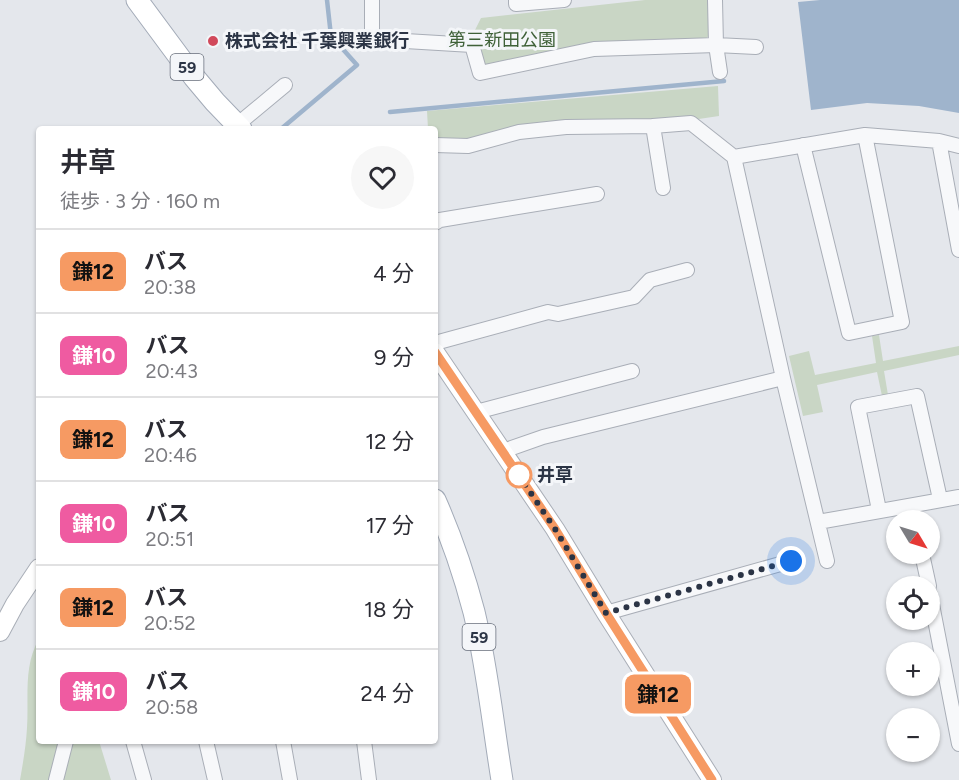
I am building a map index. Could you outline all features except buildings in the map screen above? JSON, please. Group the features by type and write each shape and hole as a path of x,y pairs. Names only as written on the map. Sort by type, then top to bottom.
{"main road":[{"name":"59","path":"137,0 194,77 238,126"},
{"name":"59","path":"438,507 457,554 474,613 502,780"}],"street":[{"path":"372,0 372,39 472,45 480,73 594,49 716,45 756,47"},
{"path":"516,0 516,4 564,0"},
{"path":"715,0 716,45 720,72"},
{"path":"240,126 285,85"},
{"path":"438,145 468,146 519,132 566,127 691,123 734,157 783,378 827,561"},
{"path":"653,126 663,188"},
{"path":"734,157 865,135 939,141 959,146"},
{"path":"803,145 849,333 903,322 865,135"},
{"path":"939,141 959,250"},
{"path":"438,221 597,194"},
{"path":"438,342 548,312 558,314 634,297 650,280 687,270"},
{"path":"438,356 555,529 712,780"},
{"path":"476,412 632,371"},
{"path":"503,451 543,437 783,378"},
{"path":"879,510 858,407 896,399 917,396 940,499"},
{"path":"818,522 959,496"},
{"path":"913,506 914,510"},
{"path":"606,613 791,561"},
{"path":"0,632 36,572"},
{"path":"937,630 959,744"},
{"path":"56,780 65,744"},
{"path":"134,744 144,780"},
{"path":"207,744 214,780"},
{"path":"284,744 290,780"},
{"path":"364,744 369,780"}],"green space":[{"name":"第三新田公園","path":"645,0 708,0 710,34 705,40 487,69 483,65 475,30 481,18"},
{"path":"718,86 719,116 492,138 438,142 438,126 428,126 427,111"},
{"path":"879,335 883,361 959,346 959,355 884,371 888,395 882,396 877,372 817,385 823,412 803,416 789,356 809,351 815,375 876,363 872,336"},
{"path":"36,645 36,744 62,744 53,780 20,780 27,734 29,671"},
{"path":"70,744 100,744 111,780 61,780"}],"water":[{"path":"959,0 959,113 919,106 867,103 811,110 798,2"}],"waterway":[{"path":"285,126 357,65 331,36 327,0"},
{"path":"390,112 724,81"}],"bus line":[{"name":"鎌12","path":"438,356 555,529 712,780"}],"place":[{"name":"株式会社 千葉興業銀行","path":"213,41"},
{"name":"井草","path":"519,475"}],"route":[{"path":"519,475 516,471 555,529 606,613 791,561"}]}
